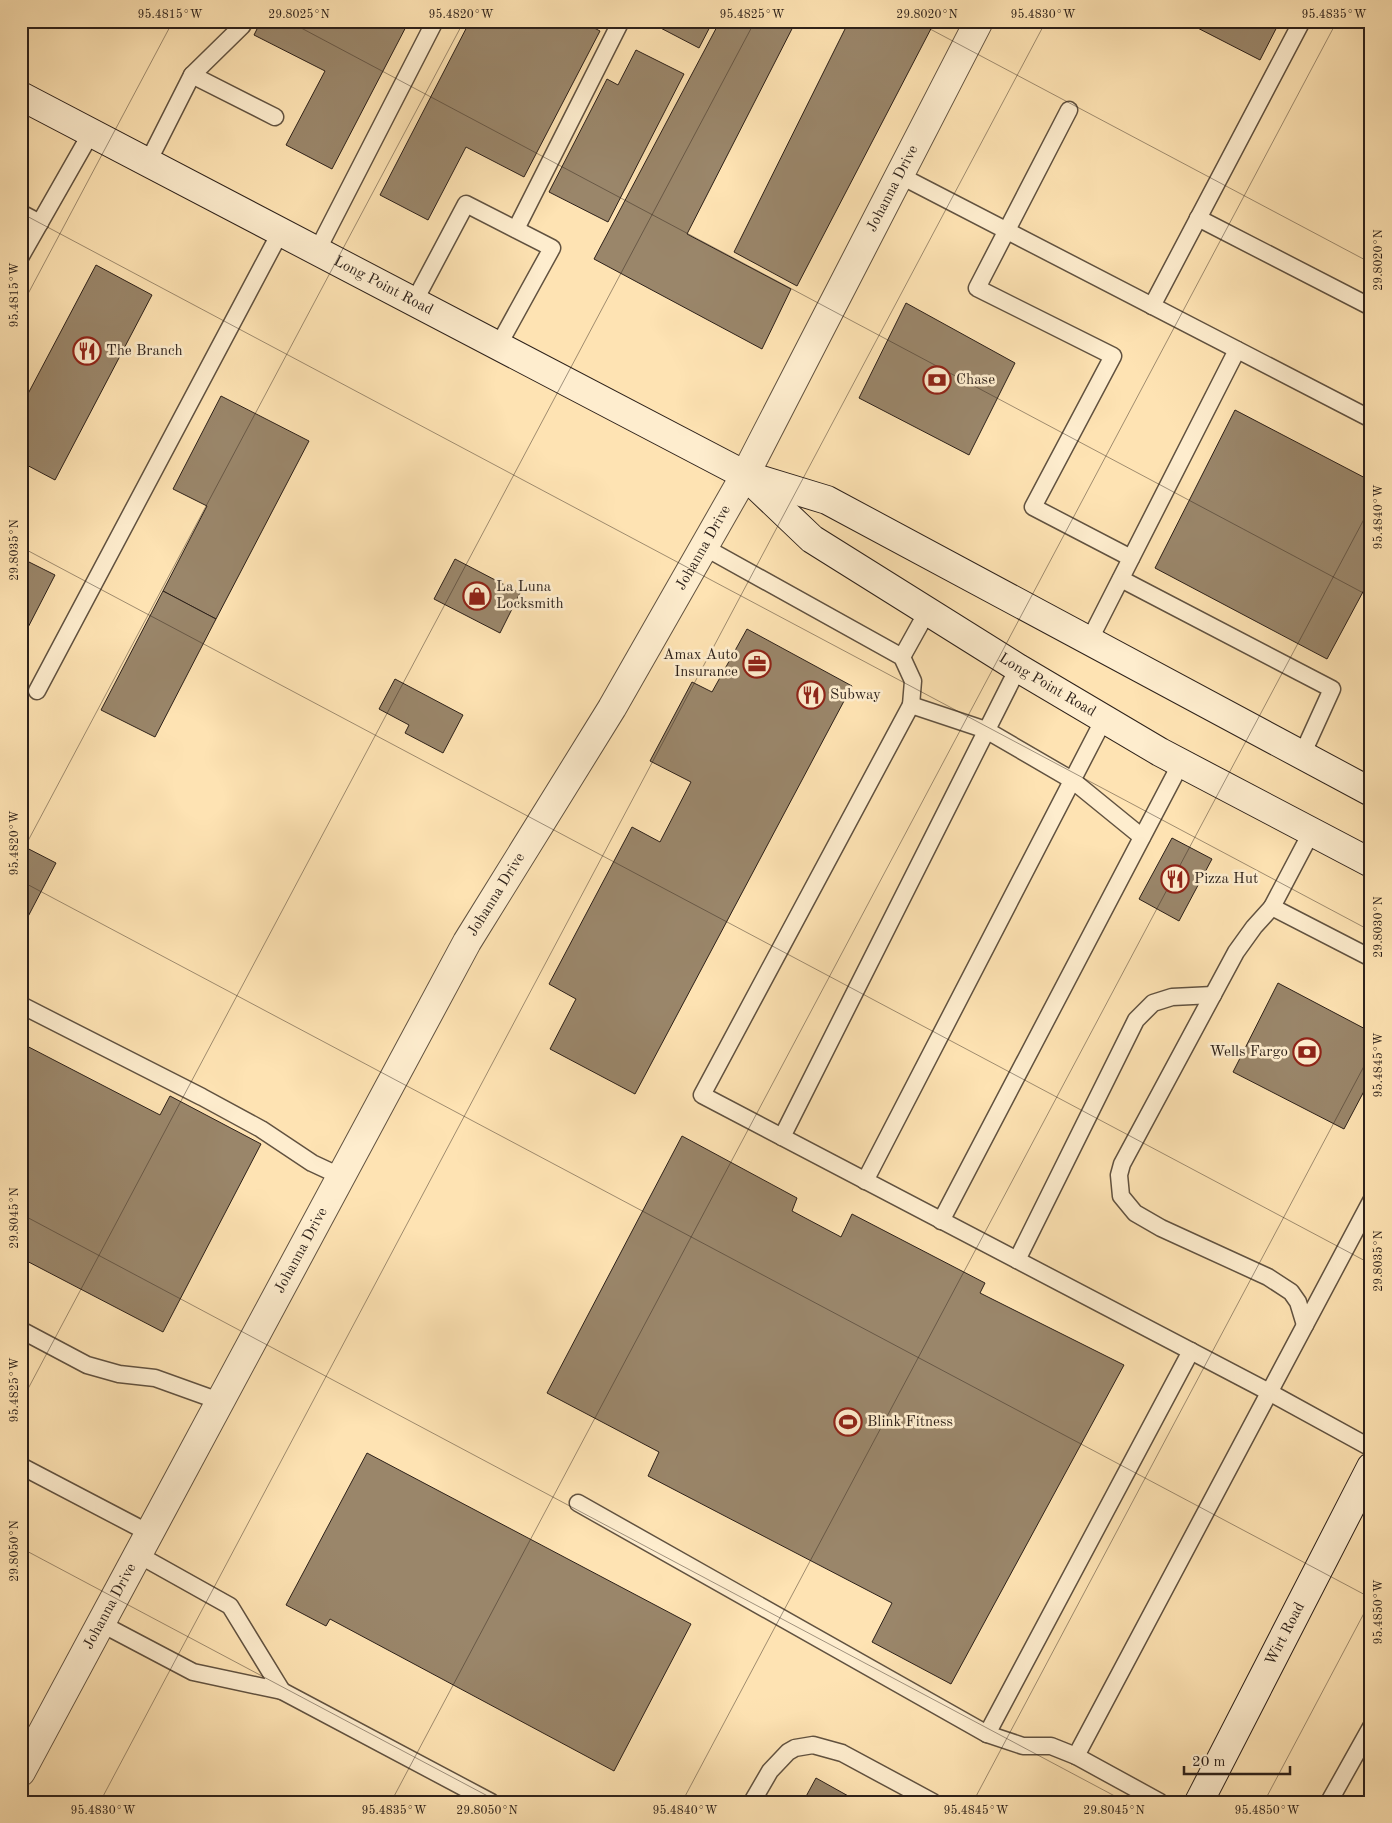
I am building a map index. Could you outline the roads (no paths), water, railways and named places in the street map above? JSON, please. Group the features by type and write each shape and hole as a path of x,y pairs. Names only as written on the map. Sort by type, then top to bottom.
{"main road":[{"name":"Johanna Drive","path":"21,1772 466,942 612,708 745,475 979,21"},
{"name":"Long Point Road","path":"21,96 745,475 827,500 1371,792"},
{"name":"Long Point Road","path":"745,475 812,539 927,612 1018,668 1181,763 1371,862"},
{"name":"Wirt Road","path":"1199,1802 1371,1467"}],"lane":[{"path":"148,162 192,75 245,21"},
{"path":"317,251 435,21"},
{"path":"516,229 621,21"},
{"path":"1152,306 1302,21"},
{"path":"192,75 275,117"},
{"path":"1069,110 977,288 1112,356 1033,507 1131,558"},
{"path":"21,256 91,133"},
{"path":"899,176 1371,419"},
{"path":"414,302 466,204 516,229 552,248 498,346"},
{"path":"21,213 40,223"},
{"path":"1198,218 1371,307"},
{"path":"37,691 281,231"},
{"path":"1089,641 1237,350"},
{"path":"704,547 902,657 913,681 911,706 702,1096 1269,1392 1371,1448"},
{"path":"1120,579 1332,690 1302,755"},
{"path":"902,657 927,612"},
{"path":"782,1138 1018,668"},
{"path":"911,706 986,730 1072,780 1142,837"},
{"path":"865,1181 1104,719"},
{"path":"942,1221 1181,763"},
{"path":"1305,1325 1298,1302 1291,1292 1268,1277 1161,1228 1135,1213 1121,1196 1119,1175 1122,1164 1236,952 1254,926 1272,907 1312,831"},
{"path":"1272,907 1371,958"},
{"path":"1017,1260 1136,1020 1153,1003 1172,997 1213,995"},
{"path":"21,1005 202,1097 261,1129 312,1163 340,1176"},
{"path":"1076,1756 1371,1201"},
{"path":"21,1330 87,1365 119,1374 155,1378 220,1401"},
{"path":"987,1734 1191,1351"},
{"path":"21,1466 143,1543 230,1606 282,1691"},
{"path":"578,1503 987,1734 1023,1746 1051,1746 1076,1756 1160,1802"},
{"path":"100,1623 193,1672 282,1691 491,1802"},
{"path":"1329,1802 1371,1727"},
{"path":"752,1802 770,1772 788,1752 795,1748 813,1745 842,1753 933,1802"}],"place":[{"name":"The Branch","path":"87,351"},
{"name":"Chase","path":"937,380"},
{"name":"La Luna Locksmith","path":"477,596"},
{"name":"Amax Auto Insurance","path":"757,664"},
{"name":"Subway","path":"811,695"},
{"name":"Pizza Hut","path":"1175,879"},
{"name":"Wells Fargo","path":"1307,1052"},
{"name":"Blink Fitness","path":"848,1422"}]}
